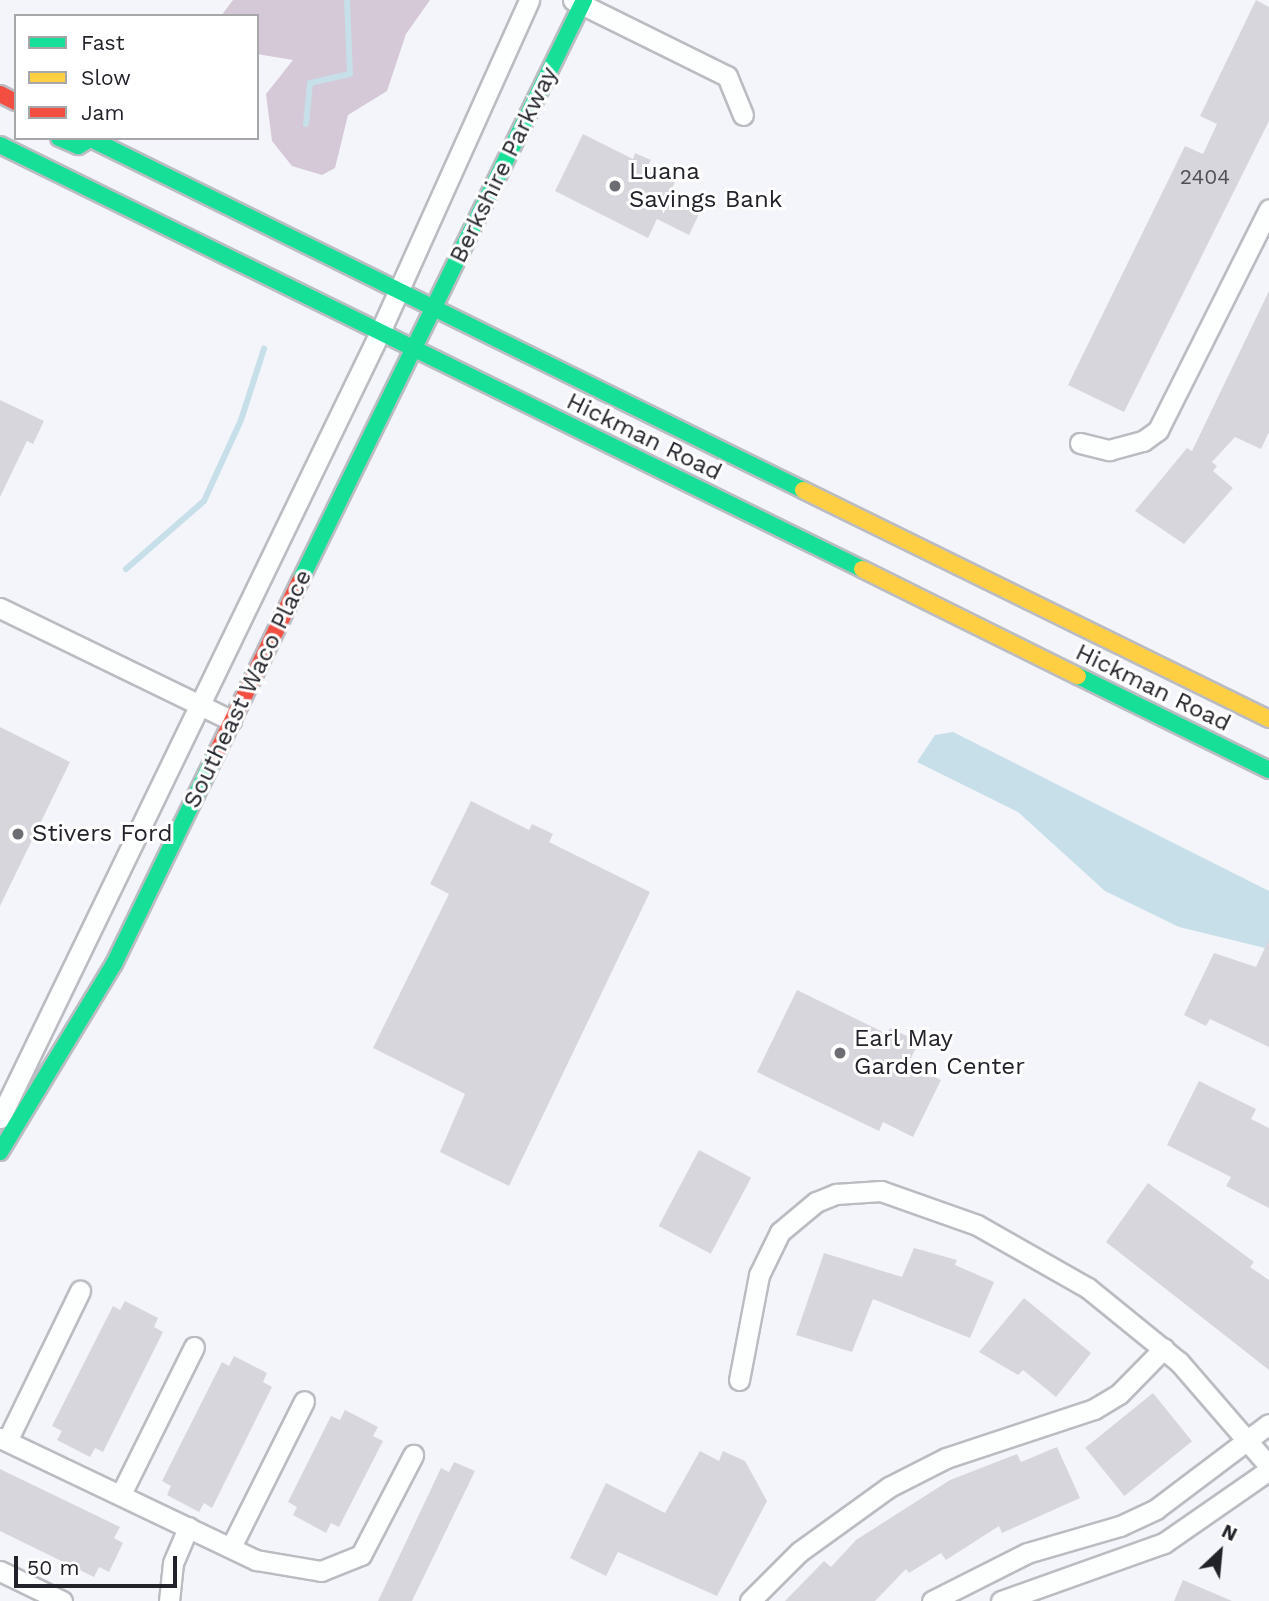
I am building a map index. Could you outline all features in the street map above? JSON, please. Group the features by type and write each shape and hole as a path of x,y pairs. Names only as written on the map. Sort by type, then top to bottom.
{"main road":[{"name":"Berkshire Parkway","path":"427,331 579,2"},
{"path":"64,140 78,146 87,140"},
{"name":"Hickman Road","path":"94,140 1269,719"},
{"name":"Hickman Road","path":"0,145 1269,770"},
{"name":"Southeast Waco Place","path":"0,1152 114,964 231,720 427,331"}],"street":[{"name":"Berkshire Parkway","path":"397,290 529,0"},
{"path":"579,2 727,76 743,115"},
{"path":"1080,443 1109,450 1143,441 1158,430 1269,209"},
{"name":"Southeast Waco Place","path":"0,1118 380,332 397,290"},
{"path":"0,608 231,720"},
{"path":"739,1380 759,1275 780,1233 816,1202 860,1191 918,1202 1033,1254 1088,1288 1164,1348 1251,1440 1269,1468 1164,1543 1001,1601"},
{"path":"80,1292 4,1438 256,1560 303,1569 348,1564 371,1540 413,1455"},
{"path":"121,1494 194,1347"},
{"path":"750,1601 799,1552 889,1488 946,1458 1094,1409 1135,1380 1164,1348"},
{"path":"231,1548 304,1401"},
{"path":"932,1601 1027,1553 1120,1526 1156,1509 1269,1424"},
{"path":"169,1601 173,1563 188,1527"},
{"path":"0,1571 62,1601"}],"shaded area":[{"path":"233,0 430,0 406,34 387,91 348,115 335,168 322,175 292,166 272,141 266,94 293,60 259,54 259,14 222,14"}],"water":[{"path":"953,732 1269,891 1269,949 1179,927 1105,891 1018,812 917,762 935,735"}],"building":[{"path":"1256,0 1269,7 1269,121 1124,412 1068,385 1185,146 1203,154 1217,124 1200,116"},
{"name":"Luana Savings Bank","path":"583,134 633,159 635,153 651,160 648,166 676,180 667,198 699,214 689,235 657,219 648,238 555,191"},
{"path":"1269,291 1269,432 1261,449 1235,437 1212,462 1217,466 1213,471 1233,488 1184,544 1135,511 1187,448 1192,451"},
{"path":"0,400 44,421 33,444 27,441 0,497"},
{"name":"Stivers Ford","path":"0,727 70,762 0,906"},
{"path":"471,801 529,830 532,824 553,834 549,842 650,892 509,1186 440,1152 465,1094 373,1048 449,894 430,884"},
{"path":"1269,939 1269,1047 1210,1019 1206,1026 1184,1015 1214,953 1256,967"},
{"name":"Earl May Garden Center","path":"797,990 887,1034 890,1028 919,1042 908,1064 941,1080 913,1137 883,1122 879,1131 757,1072"},
{"path":"1199,1081 1256,1109 1251,1119 1269,1128 1269,1208 1226,1186 1231,1177 1167,1145"},
{"path":"699,1150 751,1178 711,1254 659,1226"},
{"path":"1148,1183 1254,1262 1250,1267 1269,1280 1269,1370 1106,1242"},
{"path":"914,1248 957,1260 955,1265 994,1282 970,1338 873,1299 852,1352 796,1335 824,1253 902,1277"},
{"path":"1024,1298 1091,1353 1056,1397 1023,1370 1018,1375 979,1352"},
{"path":"125,1301 158,1318 154,1327 163,1332 103,1452 95,1448 90,1457 57,1440 62,1431 52,1426 113,1306 120,1310"},
{"path":"234,1356 267,1373 263,1382 272,1387 212,1508 204,1503 199,1512 167,1495 171,1486 162,1481 222,1362 229,1366"},
{"path":"1153,1393 1192,1441 1124,1496 1085,1448"},
{"path":"345,1410 378,1427 373,1436 383,1441 339,1527 331,1523 326,1533 293,1515 297,1507 288,1502 331,1416 340,1420"},
{"path":"1057,1447 1080,1498 1002,1533 999,1526 946,1560 941,1553 909,1573 906,1569 875,1601 785,1601 824,1561 831,1567 856,1540 950,1480 1017,1454 1021,1462"},
{"path":"700,1451 719,1461 723,1451 745,1461 767,1501 717,1596 618,1552 606,1576 570,1558 606,1483 665,1513"},
{"path":"454,1462 475,1471 412,1601 378,1601 441,1468 449,1472"},
{"path":"0,1469 120,1527 114,1538 123,1543 109,1572 99,1567 94,1577 0,1531"},
{"path":"1183,1580 1232,1601 1174,1601"}],"waterway":[{"path":"306,124 310,83 350,74 347,0"},
{"path":"126,569 204,501 241,420 264,349"}],"traffic: fast":[{"path":"300,581 584,0"},
{"path":"64,140 78,146 88,140"},
{"path":"93,140 803,490"},
{"path":"0,145 862,569"},
{"path":"1078,676 1269,770"},
{"path":"0,1152 114,964 216,754"}],"traffic: slow":[{"path":"803,490 1269,719"},
{"path":"862,569 1078,676"}],"traffic: jam":[{"path":"0,94 14,101"},
{"path":"216,754 300,581"}],"place":[{"name":"Luana Savings Bank","path":"615,186"},
{"name":"Stivers Ford","path":"18,834"},
{"name":"Earl May Garden Center","path":"840,1053"}]}
